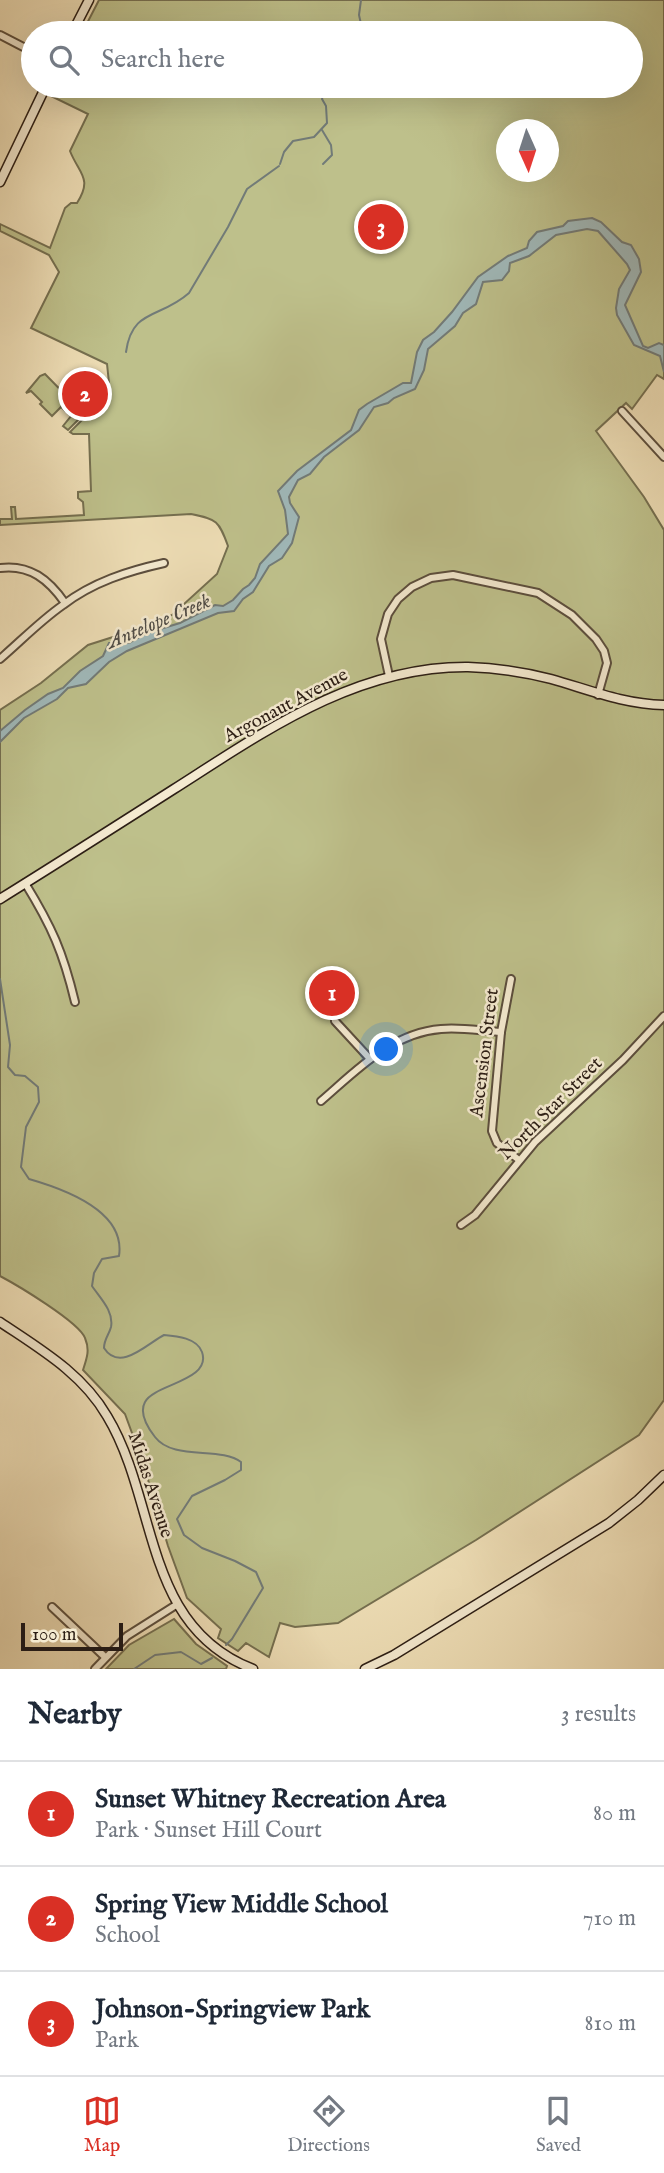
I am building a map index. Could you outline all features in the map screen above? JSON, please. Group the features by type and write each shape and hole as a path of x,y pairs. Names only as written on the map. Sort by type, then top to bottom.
{"street":[{"path":"78,21 89,0"},
{"path":"0,35 21,45"},
{"path":"0,182 40,98"},
{"path":"622,411 664,457"},
{"path":"0,659 65,603 110,579 164,563"},
{"path":"0,568 19,568 42,577 65,603"},
{"path":"389,676 382,639 388,614 398,599 412,587 431,579 453,575 538,593 572,615 604,651 607,663 598,695"},
{"name":"Argonaut Avenue","path":"0,900 264,732 342,691 389,676 446,668 505,670 552,680 598,695 635,703 664,705"},
{"path":"25,883 57,940 75,1002"},
{"name":"Ascension Street","path":"510,979 501,1032 492,1131 497,1143 519,1160"},
{"name":"North Star Street","path":"461,1225 475,1215 519,1160 550,1127 622,1060 664,1016"},
{"path":"335,1021 370,1059"},
{"path":"321,1101 394,1042 425,1031 456,1028 501,1032"},
{"name":"Midas Avenue","path":"0,1322 74,1374 104,1410 123,1449 162,1571 176,1605 212,1645 229,1658 253,1669"},
{"path":"365,1669 394,1655 609,1523 664,1475"},
{"path":"95,1669 142,1625 176,1605"},
{"path":"52,1607 105,1657"}],"green space":[{"path":"99,0 664,0 664,379 657,375 632,409 626,403 596,431 644,497 664,530 664,1400 639,1435 476,1540 338,1623 295,1627 280,1623 269,1657 246,1643 238,1651 218,1638 221,1629 187,1598 125,1414 83,1370 87,1358 85,1338 72,1323 47,1304 0,1276 0,710 41,683 88,645 172,615 217,574 228,546 216,522 191,514 0,525 0,519 12,519 11,507 15,507 16,519 84,515 83,502 78,498 78,492 91,491 89,434 70,432 86,416 91,417 109,383 107,364 31,328 59,272 49,255 0,231 0,224 50,248 65,208 71,203 77,203 84,188 83,176 70,151 88,114 55,98 643,98 643,21 88,21"},
{"path":"45,374 84,414 68,430 63,426 71,416 61,407 52,416 31,391 26,393 40,376"},
{"path":"174,1619 196,1644 227,1666 226,1669 106,1669 129,1645"}],"water":[{"path":"592,218 601,222 622,242 631,245 639,259 641,272 625,305 643,346 648,348 659,343 664,345 664,372 660,356 634,345 617,315 619,289 630,270 627,264 598,231 587,229 556,235 529,256 510,263 509,271 502,280 483,282 476,304 463,313 455,326 428,349 424,370 415,389 374,407 359,430 324,457 310,474 298,480 289,497 299,517 292,543 282,558 269,566 253,592 243,599 234,611 218,613 127,651 109,662 86,684 68,688 57,699 24,718 0,742 0,731 48,694 63,688 80,671 103,656 109,643 129,643 147,633 180,623 215,605 223,606 233,600 255,578 260,564 288,534 285,510 278,491 297,471 351,430 359,410 403,383 411,383 417,352 423,340 452,312 478,277 508,256 527,248 537,232 563,226 568,221"}],"waterway":[{"path":"360,21 361,0"},
{"path":"280,164 284,152 293,141 314,137 327,123 326,106 322,98"},
{"path":"322,130 331,145 332,155 323,164"},
{"path":"126,352 129,338 141,321 189,293 247,189 279,166"},
{"path":"0,979 10,1045 8,1067 15,1075 25,1076 38,1087 39,1102 26,1127 21,1167 29,1179 59,1189 90,1204 113,1226 119,1240 119,1256 102,1259 94,1273 92,1286 106,1305 111,1321 104,1348 118,1358 134,1354 164,1335 186,1339 196,1344 202,1352 203,1362 199,1370 150,1396 143,1406 145,1420 155,1437 173,1449 222,1455 241,1462 241,1470 192,1496 177,1519 184,1535 202,1548 256,1572 263,1588 226,1645"},
{"path":"134,1669 155,1655 181,1652 201,1664 212,1658"}],"place":[{"name":"Johnson-Springview Park","path":"381,227"},
{"name":"Spring View Middle School","path":"85,394"},
{"name":"Sunset Whitney Recreation Area","path":"332,993"}],"water label":[{"name":"Antelope Creek","path":"159,622"}]}
